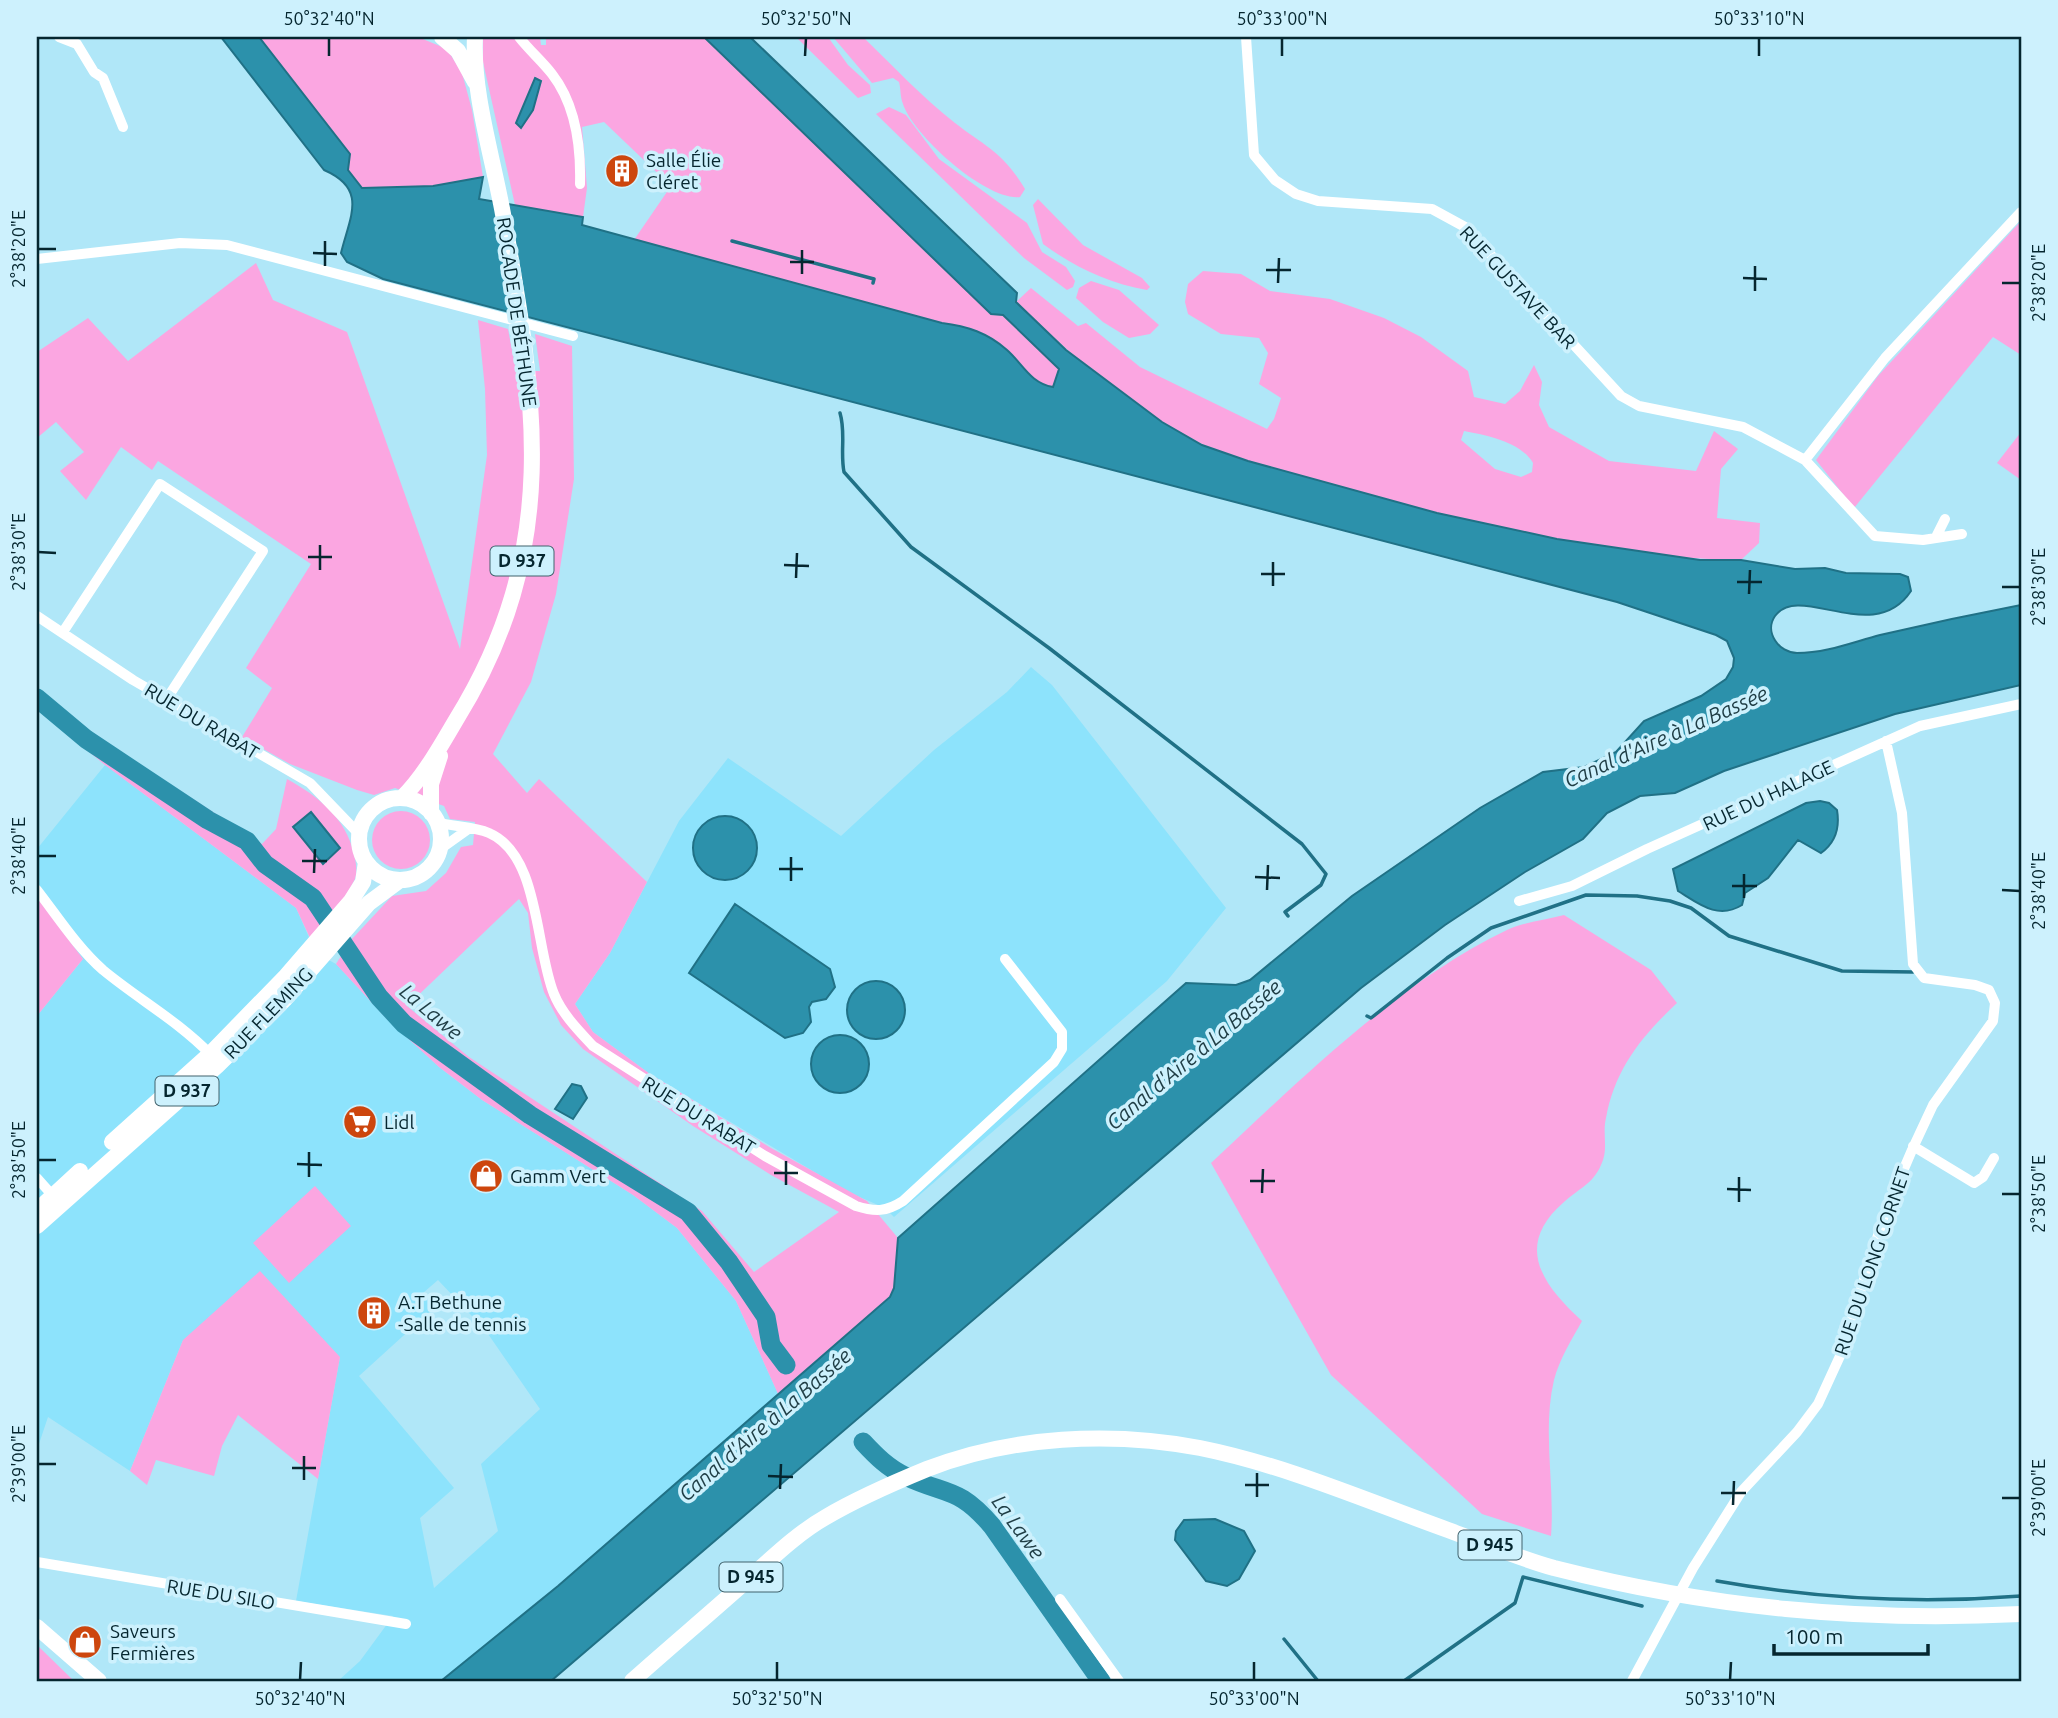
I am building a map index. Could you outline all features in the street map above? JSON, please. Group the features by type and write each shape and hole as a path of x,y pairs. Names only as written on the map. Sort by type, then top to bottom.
{"main road":[{"path":"441,37 449,37"},
{"name":"ROCADE DE BÉTHUNE","path":"441,37 458,51 477,85"},
{"name":"ROCADE DE BÉTHUNE","path":"402,798 448,734 488,666 518,579 525,542 533,463 529,373 492,153 477,85 475,37"},
{"name":"ROCADE DE BÉTHUNE","path":"434,817 431,784 448,734"},
{"path":"402,798 422,805 434,817 440,835 439,850 425,871 400,880 381,875 366,862 359,834 364,819 374,807 402,798"},
{"name":"RUE FLEMING","path":"37,1211 210,1054 324,943 342,922 363,882 366,862"},
{"name":"RUE FLEMING","path":"342,922 400,880"},
{"name":"RUE FLEMING","path":"37,1226 226,1057 285,999 324,943"},
{"name":"D 945","path":"632,1681 764,1566 823,1519 882,1488 929,1468 968,1455 1041,1441 1121,1439 1200,1448 1291,1474 1549,1566 1702,1601 1805,1613 1915,1617 2021,1614"},
{"path":"37,1627 99,1681"},
{"path":"37,1638 85,1681"}],"street":[{"path":"60,37 77,44 94,72 103,78 123,127"},
{"path":"519,37 553,76 573,119 581,151 580,184"},
{"name":"RUE GUSTAVE BAR","path":"1246,37 1254,155 1275,180 1296,194 1318,201 1397,205 1433,209 1447,215 1465,227 1620,396 1639,406 1743,427 1805,460 1875,536 1910,540 1962,534"},
{"path":"1805,460 1885,358 2021,212"},
{"path":"37,259 180,243 227,245 572,336"},
{"path":"63,632 160,484 263,551 166,700"},
{"path":"1936,537 1945,519"},
{"name":"RUE DU RABAT","path":"37,615 166,700 310,783 359,834"},
{"name":"RUE DU HALAGE","path":"1519,901 1572,886 1920,726 2021,704"},
{"name":"RUE DU LONG CORNET","path":"1632,1681 1693,1568 1741,1492 1797,1432 1818,1404 1840,1356 1885,1213 1913,1146 1933,1105 1993,1021 1995,1003 1989,990 1975,985 1924,978 1913,964 1902,813 1886,741"},
{"name":"RUE DU RABAT","path":"434,817 467,830 491,833 518,860 528,881 541,954 554,996 593,1046 765,1156 856,1206 872,1211 889,1210 903,1202 1054,1062 1062,1049 1062,1032 1005,959"},
{"path":"439,850 467,830"},
{"path":"37,890 84,952 104,971 192,1036 210,1054"},
{"path":"1913,1146 1974,1183 1983,1177 1994,1158"},
{"path":"37,1178 52,1196"},
{"name":"RUE DU SILO","path":"37,1562 406,1624"},
{"path":"1060,1598 1119,1681"}],"shaded area":[{"path":"259,37 418,37 447,49 462,73 472,110 483,177 433,186 362,188 348,170 350,154"},
{"path":"483,37 540,37 541,45 546,45 546,37 704,37 991,314 1003,315 1059,369 1053,387 1038,382 1013,355 984,335 968,328 634,240 671,186 604,122 582,127 587,188 583,217 515,205 483,62"},
{"path":"796,37 828,37 848,65 870,85 871,93 858,98"},
{"path":"833,37 863,37 931,103 1009,166 1025,189 1020,197 989,189 952,164 910,117 902,101 899,82 893,78 872,83"},
{"path":"889,107 906,115 939,159 1027,223 1042,252 1066,267 1075,281 1073,287 1067,290 1024,258 876,114"},
{"path":"1038,199 1083,245 1142,278 1150,287 1147,290 1106,279 1080,267 1043,244 1033,205"},
{"path":"2021,221 2021,355 1993,337 1854,508 1816,460 1878,376"},
{"path":"256,263 273,300 347,332 460,649 487,455 485,389 478,320 508,329 516,371 540,371 535,334 572,346 574,479 556,594 531,682 493,754 527,793 539,779 647,882 610,953 575,1004 593,1032 650,1074 771,1148 867,1201 898,1238 894,1288 890,1297 779,1396 736,1301 677,1228 633,1195 482,1100 439,1067 387,1019 336,964 351,940 392,896 426,891 446,873 461,847 473,845 475,822 450,819 444,806 395,788 374,795 357,790 290,764 242,737 272,688 246,668 311,564 158,461 152,470 121,447 86,500 60,471 84,452 56,422 37,438 37,352 88,318 128,361","holes":["519,899 528,913 532,948 544,992 561,1025 583,1049 693,1126 771,1175 839,1212 754,1272 702,1211 469,1057 407,1006"]},
{"path":"1203,271 1241,274 1270,291 1330,299 1384,318 1421,337 1468,371 1474,397 1505,404 1520,391 1534,365 1542,382 1539,405 1549,427 1609,461 1696,471 1714,431 1738,449 1721,469 1717,518 1760,523 1759,543 1741,560 1689,558 1584,545 1479,523 1246,461 1200,443 1150,414 1080,361 1016,302 1031,288 1078,326 1086,323 1140,367 1267,429 1274,419 1281,398 1259,384 1268,353 1259,338 1221,334 1188,314 1185,302 1188,284","holes":["1464,431 1512,445 1533,463 1532,472 1521,477 1495,469 1461,440"]},
{"path":"1091,281 1119,290 1159,325 1150,334 1129,338 1103,322 1076,298 1079,288"},
{"path":"2021,432 2021,480 1997,463"},
{"path":"1031,667 1052,685 1226,908 1167,981 894,1217 885,1208 848,1192 650,1074 593,1032 575,1004 610,953 679,821 728,758 841,836 934,750 1007,692"},
{"path":"58,707 85,729 262,844 276,829 287,779 320,801 345,829 356,864 355,878 350,889 310,938 296,908 105,765 47,717"},
{"path":"105,765 296,908 316,953 336,964 387,1019 439,1067 482,1100 633,1195 677,1228 736,1301 779,1396 558,1586 441,1681 338,1681 360,1661 393,1616 296,1601 340,1357 183,1340 130,1471 48,1417 37,1450 37,1016 83,959 37,897 37,849","holes":["438,1280 486,1331 540,1409 481,1464 498,1531 434,1588 420,1518 454,1488 359,1376 436,1306 423,1293"]},
{"path":"401,811 422,819 430,840 422,861 401,869 380,861 372,840 380,819"},
{"path":"37,897 83,959 37,1016"},
{"path":"1564,915 1651,970 1677,1003 1641,1041 1623,1069 1610,1100 1605,1124 1605,1153 1598,1172 1549,1218 1540,1234 1537,1249 1539,1265 1556,1293 1582,1321 1559,1365 1551,1399 1551,1536 1482,1514 1331,1375 1211,1163 1351,1035 1427,977 1507,930"},
{"path":"315,1186 351,1226 289,1283 253,1243"},
{"path":"260,1271 340,1357 318,1479 238,1415 222,1446 214,1476 156,1460 147,1485 130,1471 183,1340"},
{"path":"37,1645 74,1681 37,1681"}],"water":[{"name":"Canal d'Aire à La Bassée","path":"221,37 259,37 350,154 348,170 362,188 433,186 483,177 479,199 583,217 582,225 977,331 1000,344 1038,382 1053,387 1059,369 1003,315 991,314 704,37 750,37 1017,293 1016,302 1066,350 1162,422 1202,445 1248,461 1437,513 1557,539 1700,560 1741,560 1795,569 1825,568 1846,573 1900,574 1908,577 1911,591 1896,607 1878,614 1858,615 1802,606 1787,607 1775,616 1771,629 1779,646 1790,652 1808,653 1829,649 1880,635 2021,605 2021,685 1895,714 1724,771 1675,793 1640,796 1607,813 1583,839 1525,872 1445,925 1361,988 551,1681 441,1681 558,1586 890,1297 894,1288 898,1238 1186,983 1236,985 1250,980 1352,896 1480,808 1543,772 1584,767 1616,752 1644,721 1701,696 1726,679 1733,667 1734,658 1727,641 1716,635 1617,602 383,279 347,262 341,253 352,205 346,186 324,170"},
{"path":"535,78 541,81 533,110 521,128 516,123"},
{"path":"1806,803 1829,803 1837,810 1837,829 1830,845 1821,853 1798,840 1768,878 1745,893 1742,905 1717,911 1678,891 1673,869"},
{"path":"311,812 340,848 323,864 293,827"},
{"path":"725,816 743,822 751,830 757,848 751,866 743,874 725,880 707,874 699,866 693,848 699,830 707,822"},
{"path":"735,904 830,969 835,987 826,999 812,1002 809,1007 811,1022 803,1033 785,1038 689,973"},
{"path":"876,981 892,986 900,994 905,1010 900,1026 892,1034 876,1039 860,1034 852,1026 847,1010 852,994 860,986"},
{"path":"840,1035 856,1040 864,1048 869,1064 864,1080 856,1088 840,1093 824,1088 816,1080 811,1064 816,1048 824,1040"},
{"path":"572,1084 581,1086 587,1098 573,1119 555,1109"},
{"path":"1215,1519 1244,1531 1255,1551 1239,1579 1227,1586 1206,1581 1175,1540 1176,1531 1184,1520"}],"waterway":[{"path":"732,241 874,279 873,283"},
{"path":"840,413 844,472 911,547 1049,648 1302,844 1326,874 1321,885 1285,912 1288,916"},
{"name":"La Lawe","path":"37,698 86,739 208,820 247,841 265,864 313,898 379,997 404,1024 530,1115 688,1212 729,1262 766,1317 771,1345 786,1365"},
{"path":"1367,1016 1371,1018 1447,958 1491,928 1586,895 1637,896 1670,901 1691,908 1729,936 1842,971 1913,972"},
{"name":"La Lawe","path":"863,1442 899,1473 961,1498 980,1513 992,1526 1101,1681"},
{"path":"1404,1681 1515,1603 1523,1577 1642,1606"},
{"path":"1717,1581 1831,1596 1907,1600 2021,1596"},
{"path":"1284,1639 1318,1681"}],"place":[{"name":"Salle Élie Cléret","path":"622,171"},
{"name":"Lidl","path":"360,1122"},
{"name":"Gamm Vert","path":"486,1176"},
{"name":"A.T Bethune -Salle de tennis","path":"374,1313"},
{"name":"Saveurs Fermières","path":"85,1642"}]}
